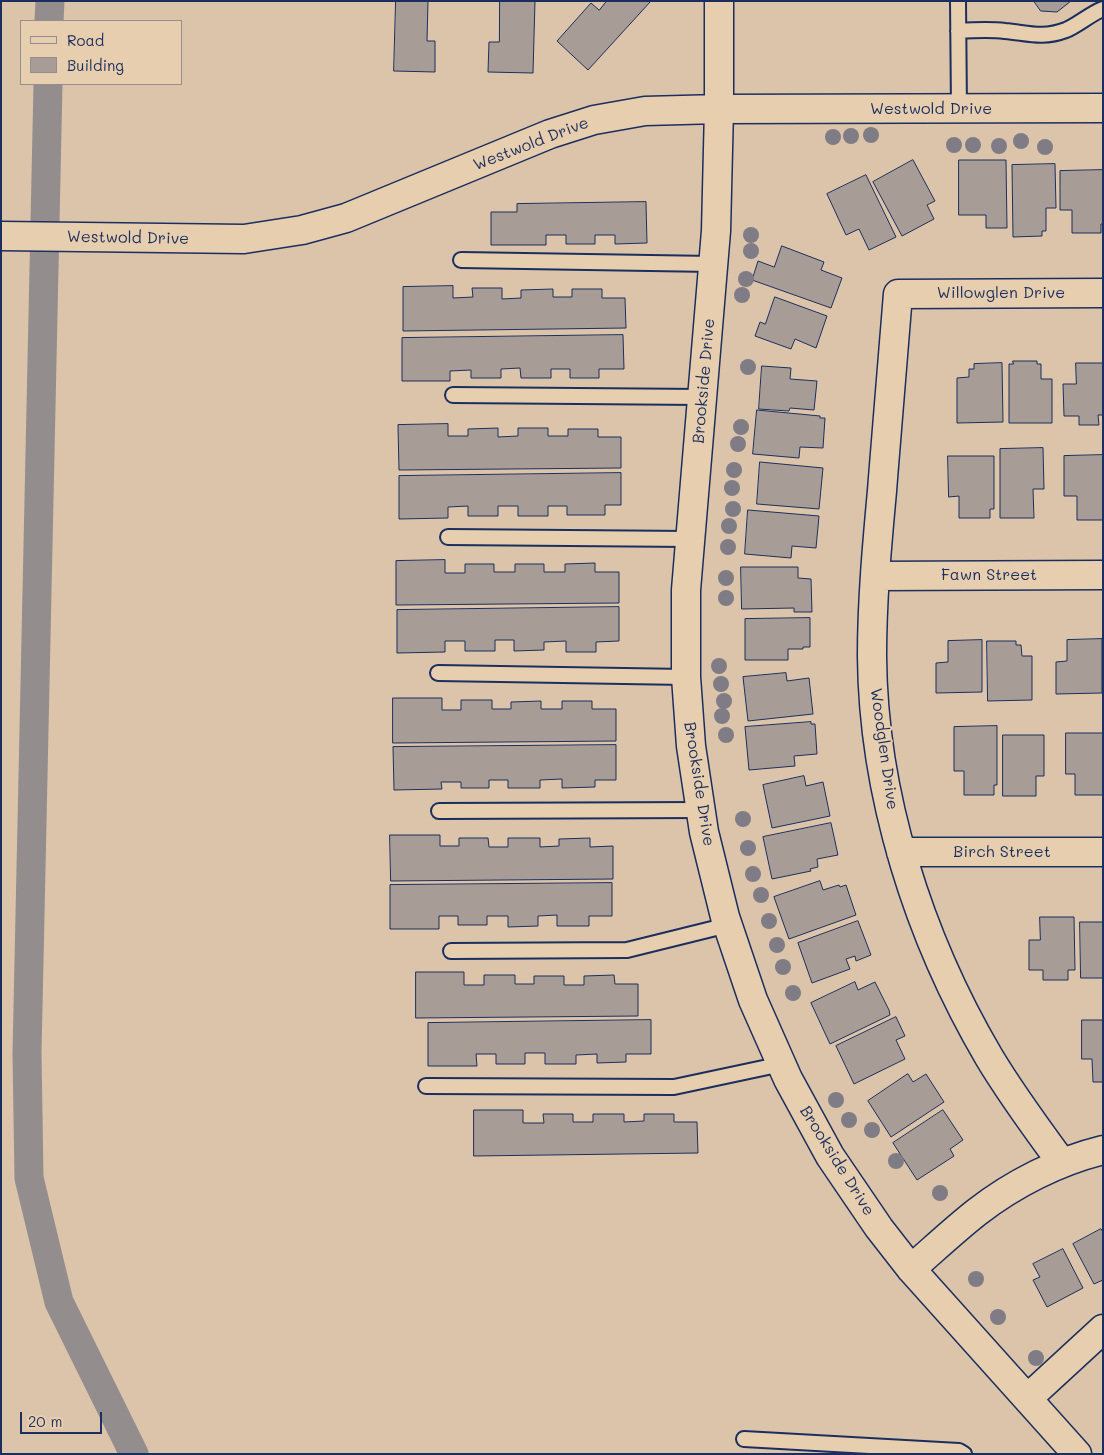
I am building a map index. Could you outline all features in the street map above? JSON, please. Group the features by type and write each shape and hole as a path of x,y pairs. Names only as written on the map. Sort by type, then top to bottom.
{"street":[{"name":"Brookside Drive","path":"719,1 716,231 686,590 686,677 691,746 704,832 728,924 753,1000 788,1080 830,1156 879,1228 911,1269 1077,1454"},
{"name":"Westwold Drive","path":"4,236 244,239 302,230 346,218 550,134 594,120 645,111 719,109 1103,108"},
{"name":"Willowglen Drive","path":"898,294 1103,293"},
{"name":"Woodglen Drive","path":"898,294 875,576 872,657 877,727 888,797 901,852 922,918 950,983 990,1058 1062,1164"},
{"name":"Fawn Street","path":"875,576 1103,575"},
{"name":"Birch Street","path":"901,852 1103,852"},
{"path":"911,1269 977,1212 1021,1183 1062,1164 1103,1150"},
{"path":"1028,1398 1103,1329"}],"lane":[{"path":"958,1 959,109"},
{"path":"958,31 997,30 1041,36 1066,30 1089,15 1103,9"},
{"path":"461,260 713,264"},
{"path":"453,395 702,397"},
{"path":"448,537 690,539"},
{"path":"438,673 686,677"},
{"path":"440,811 701,810"},
{"path":"451,951 627,950 728,924"},
{"path":"426,1086 674,1087 782,1064"},
{"path":"744,1439 959,1451 964,1454"}],"building":[{"path":"396,1 428,1 427,41 435,41 435,72 394,71"},
{"path":"500,1 535,1 533,73 488,72 489,42 499,42"},
{"path":"607,1 651,1 588,70 557,41 591,3 599,10"},
{"path":"1034,1 1071,1 1057,12 1041,11"},
{"path":"913,160 935,201 927,205 934,219 902,236 873,182"},
{"path":"959,160 1006,160 1007,228 986,228 986,215 959,215"},
{"path":"1055,164 1056,208 1046,208 1046,231 1042,231 1042,236 1013,237 1012,165"},
{"path":"1103,170 1103,224 1101,224 1101,233 1072,233 1072,210 1060,210 1060,171"},
{"path":"866,175 896,237 869,250 859,229 846,235 827,194"},
{"path":"646,202 647,243 615,244 615,235 595,235 595,244 566,244 566,235 546,235 546,245 491,245 491,212 517,212 517,204"},
{"path":"782,246 824,262 821,270 842,278 831,308 752,280 758,261 774,267"},
{"path":"453,286 453,298 473,297 472,288 502,288 502,299 521,298 521,290 553,289 553,297 572,297 572,289 602,289 602,298 625,298 626,328 403,331 403,287"},
{"path":"775,297 827,316 816,348 795,339 791,349 755,336 760,322 765,324"},
{"path":"623,335 624,369 599,369 599,378 570,378 570,369 551,369 551,378 521,378 520,368 501,369 501,378 471,378 471,370 450,371 450,381 402,381 402,338"},
{"path":"1013,361 1037,361 1037,364 1041,364 1041,379 1052,379 1052,423 1009,423 1009,364 1013,364"},
{"path":"1002,363 1003,422 957,423 957,378 969,377 969,369 974,369 974,364"},
{"path":"1076,363 1103,363 1103,415 1098,415 1099,425 1079,425 1079,416 1064,416 1063,384 1076,384"},
{"path":"762,366 791,368 790,379 817,381 814,410 790,408 789,411 759,409"},
{"path":"757,410 825,418 823,448 800,447 799,458 753,454"},
{"path":"448,424 448,436 468,436 468,429 498,428 498,437 518,436 518,428 548,428 548,436 568,436 568,429 598,429 598,437 621,437 621,468 399,470 398,425"},
{"path":"1043,448 1044,489 1033,489 1034,518 1000,518 1000,449"},
{"path":"1103,455 1103,520 1077,520 1077,496 1064,496 1064,456"},
{"path":"948,456 994,456 994,509 990,509 990,518 959,518 959,496 949,497"},
{"path":"760,462 823,468 819,509 757,504"},
{"path":"621,473 621,505 605,505 605,515 567,515 567,506 548,506 548,516 518,516 518,506 498,506 498,516 468,516 468,506 448,507 448,518 399,519 399,476"},
{"path":"748,510 819,516 816,548 792,546 791,558 745,554"},
{"path":"445,560 445,573 465,573 465,564 494,564 494,572 515,572 515,564 544,564 544,572 565,572 565,564 595,563 595,572 619,572 619,603 396,605 396,561"},
{"path":"741,567 798,567 798,578 811,579 812,612 794,612 794,608 742,609"},
{"path":"619,607 619,641 596,642 596,652 566,652 566,641 544,642 544,650 514,651 514,640 495,640 495,651 465,651 465,641 445,641 445,652 397,653 397,610"},
{"path":"810,618 810,647 788,649 788,660 745,660 745,619"},
{"path":"1102,639 1102,693 1056,694 1056,662 1067,661 1067,640"},
{"path":"982,640 982,692 936,693 936,663 948,662 948,641"},
{"path":"987,641 1016,641 1016,645 1021,645 1022,656 1032,656 1032,700 988,701"},
{"path":"786,673 787,681 809,678 813,714 748,721 743,677"},
{"path":"393,698 442,698 442,710 461,710 461,700 492,700 492,709 511,709 511,702 541,701 541,709 562,709 562,701 592,701 592,709 616,709 616,741 393,743"},
{"path":"811,722 811,724 815,724 817,754 794,756 795,766 749,770 745,727"},
{"path":"997,726 997,785 994,785 994,795 964,795 964,771 954,771 954,727"},
{"path":"1066,733 1103,733 1103,795 1075,795 1075,774 1066,774"},
{"path":"1003,735 1044,735 1044,776 1036,776 1036,796 1003,796"},
{"path":"616,745 616,780 595,780 595,787 562,788 562,779 540,780 540,788 508,788 508,780 489,780 489,788 461,788 461,782 441,782 442,789 394,790 393,747"},
{"path":"804,776 806,786 823,782 830,816 772,828 763,785"},
{"path":"831,823 838,855 817,859 818,867 810,869 811,871 772,879 763,837"},
{"path":"390,835 440,835 440,846 459,846 459,838 488,838 489,847 508,847 508,838 540,838 540,847 559,846 559,839 590,838 590,847 613,846 613,879 391,881"},
{"path":"820,881 823,890 846,885 856,915 789,939 774,897"},
{"path":"612,883 612,916 589,916 589,926 557,926 557,915 538,916 538,926 508,927 508,916 487,916 487,925 458,925 458,916 439,916 439,929 390,929 390,885"},
{"path":"1040,917 1074,917 1075,970 1068,970 1068,980 1043,980 1043,970 1029,970 1029,940 1040,940"},
{"path":"858,921 871,955 856,961 855,956 846,959 850,969 812,983 798,943"},
{"path":"1080,922 1103,922 1103,978 1081,978"},
{"path":"416,972 464,972 464,985 484,985 484,975 515,975 515,984 534,984 534,976 564,976 564,985 584,985 584,976 614,975 615,984 638,984 638,1016 416,1018"},
{"path":"855,982 858,990 875,982 890,1015 830,1044 811,1003"},
{"path":"896,1017 905,1036 896,1040 905,1059 854,1084 836,1046"},
{"path":"651,1020 651,1054 626,1054 626,1062 597,1063 597,1054 576,1055 576,1064 545,1064 545,1053 525,1053 525,1064 496,1064 496,1054 476,1054 477,1066 428,1066 428,1023"},
{"path":"1082,1020 1103,1020 1103,1082 1093,1082 1092,1059 1082,1059"},
{"path":"908,1074 913,1082 926,1074 944,1102 891,1137 868,1101"},
{"path":"474,1110 523,1110 523,1123 544,1123 543,1114 573,1114 573,1122 593,1122 593,1114 624,1114 624,1122 644,1121 644,1114 674,1114 674,1122 697,1122 698,1153 474,1156"},
{"path":"943,1110 963,1140 950,1149 954,1156 917,1180 893,1143"},
{"path":"1101,1229 1103,1232 1103,1280 1094,1284 1073,1244"},
{"path":"1063,1249 1083,1288 1047,1307 1033,1280 1040,1277 1033,1264"}],"waterway":[{"path":"49,20 50,1"},
{"path":"48,85 27,1053 29,1178 59,1302 134,1454"}]}
